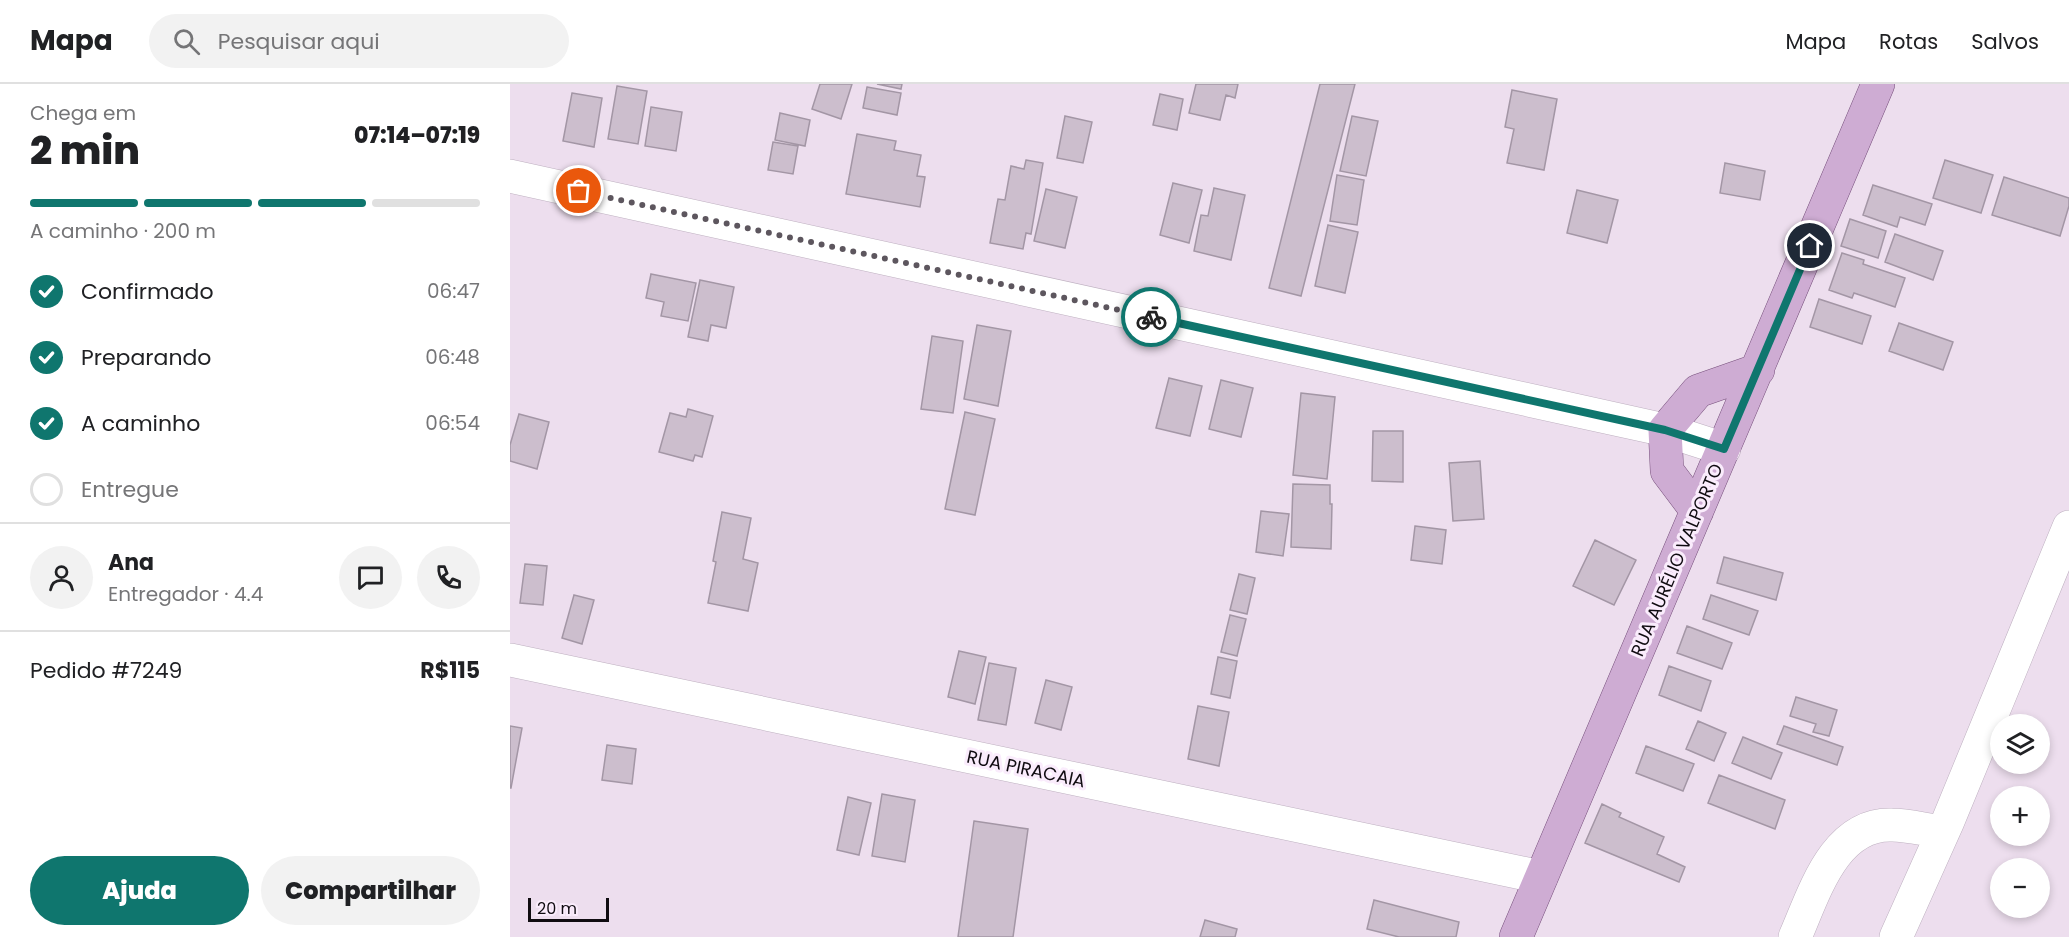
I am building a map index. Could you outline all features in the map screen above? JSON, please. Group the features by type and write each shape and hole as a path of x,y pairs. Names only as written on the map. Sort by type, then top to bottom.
{"main road":[{"name":"RUA AURÉLIO VALPORTO","path":"1516,937 1878,84"},
{"path":"1697,511 1667,471 1665,430 1698,391 1758,370"}],"street":[{"path":"510,176 1665,430 1724,449"},
{"path":"1896,937 1943,832 2069,527"},
{"name":"RUA PIRACAIA","path":"510,660 1541,877"},
{"path":"1795,937 1831,860 1845,843 1868,828 1891,825 1943,832"}],"building":[{"path":"820,84 852,84 841,119 812,109"},
{"path":"877,84 902,84 901,89"},
{"path":"1196,84 1238,84 1235,98 1226,95 1220,120 1189,113"},
{"path":"1320,84 1355,84 1301,296 1269,288"},
{"path":"617,86 647,91 638,144 608,139"},
{"path":"867,87 901,93 897,115 863,108"},
{"path":"1512,90 1557,99 1544,170 1507,163 1514,129 1505,127"},
{"path":"572,93 602,98 594,147 563,141"},
{"path":"1160,94 1183,99 1177,130 1153,125"},
{"path":"651,107 682,112 676,151 645,146"},
{"path":"780,113 810,120 805,146 775,140"},
{"path":"1065,116 1092,122 1083,163 1057,158"},
{"path":"1352,116 1378,121 1366,176 1340,171"},
{"path":"857,134 896,141 894,150 921,155 917,176 925,177 920,207 846,194"},
{"path":"773,142 798,146 793,174 768,170"},
{"path":"1026,160 1043,163 1031,234 1026,233 1023,249 990,243 998,199 1005,200 1011,166 1024,169"},
{"path":"1945,160 1993,175 1981,213 1933,198"},
{"path":"1725,163 1765,171 1760,200 1720,193"},
{"path":"1337,175 1364,180 1357,225 1330,221"},
{"path":"2004,177 2069,198 2069,206 2060,236 1992,215"},
{"path":"1173,183 1202,190 1189,243 1160,235"},
{"path":"1873,185 1932,204 1925,225 1900,217 1897,227 1863,215"},
{"path":"1214,188 1245,195 1231,260 1194,251 1201,215 1208,216"},
{"path":"1046,189 1077,197 1065,248 1034,241"},
{"path":"1577,190 1618,200 1607,243 1567,233"},
{"path":"1850,219 1886,231 1878,258 1841,246"},
{"path":"1328,225 1358,232 1345,293 1315,286"},
{"path":"1895,234 1943,251 1933,280 1885,262"},
{"path":"1842,253 1864,260 1863,264 1905,278 1895,307 1854,293 1852,298 1829,290"},
{"path":"651,274 696,283 688,321 661,316 664,302 646,298"},
{"path":"700,280 734,287 726,328 711,325 708,341 688,337"},
{"path":"1819,299 1871,316 1862,344 1810,327"},
{"path":"1899,323 1953,342 1943,370 1889,351"},
{"path":"977,325 1011,331 998,406 964,399"},
{"path":"932,336 963,341 953,413 921,409"},
{"path":"1169,378 1202,386 1190,436 1156,428"},
{"path":"1221,380 1253,388 1241,437 1209,429"},
{"path":"1301,393 1335,397 1327,479 1293,475"},
{"path":"688,409 713,416 702,457 695,455 693,461 659,452 670,413 686,417"},
{"path":"965,412 995,419 975,515 945,509"},
{"path":"519,414 549,422 537,469 510,461 510,445"},
{"path":"1373,431 1403,431 1403,482 1372,481"},
{"path":"1480,461 1484,519 1453,521 1449,463"},
{"path":"1293,484 1330,485 1331,549 1291,547"},
{"path":"1261,511 1289,514 1283,556 1256,552"},
{"path":"722,512 751,518 743,559 758,563 748,611 708,603"},
{"path":"1415,526 1446,530 1442,564 1411,560"},
{"path":"1595,540 1636,560 1614,605 1573,586"},
{"path":"1724,557 1783,573 1776,600 1717,583"},
{"path":"525,564 547,566 543,605 520,603"},
{"path":"1239,574 1255,578 1247,614 1230,610"},
{"path":"574,595 594,600 582,644 562,638"},
{"path":"1711,595 1758,611 1749,635 1703,619"},
{"path":"1230,615 1246,619 1237,656 1221,652"},
{"path":"1687,626 1732,643 1722,669 1677,653"},
{"path":"959,651 986,657 975,704 948,697"},
{"path":"1218,657 1237,661 1230,698 1211,694"},
{"path":"989,663 1016,668 1006,725 978,720"},
{"path":"1669,666 1711,681 1701,711 1659,695"},
{"path":"1046,680 1072,687 1061,730 1035,723"},
{"path":"1796,697 1837,710 1829,736 1813,732 1816,724 1790,716"},
{"path":"1198,706 1229,712 1219,766 1188,759"},
{"path":"1698,721 1726,733 1714,761 1686,749"},
{"path":"510,726 522,728 511,788 510,788"},
{"path":"1784,726 1843,747 1837,765 1777,744"},
{"path":"1743,737 1782,753 1771,779 1732,763"},
{"path":"607,745 636,749 632,784 602,780"},
{"path":"1646,746 1694,764 1683,791 1636,773"},
{"path":"1719,775 1785,800 1775,829 1708,803"},
{"path":"882,794 915,800 905,862 872,856"},
{"path":"848,797 871,803 859,855 837,850"},
{"path":"1602,804 1621,813 1619,817 1664,837 1657,854 1685,867 1679,882 1585,843"},
{"path":"974,821 1028,829 1013,937 958,937"},
{"path":"1374,900 1459,922 1456,937 1399,937 1367,929"},
{"path":"1205,920 1237,929 1235,937 1200,937"}],"way so far":[{"path":"579,191 1151,317"}],"route":[{"path":"1151,317 1665,430 1724,449 1810,246"}]}
